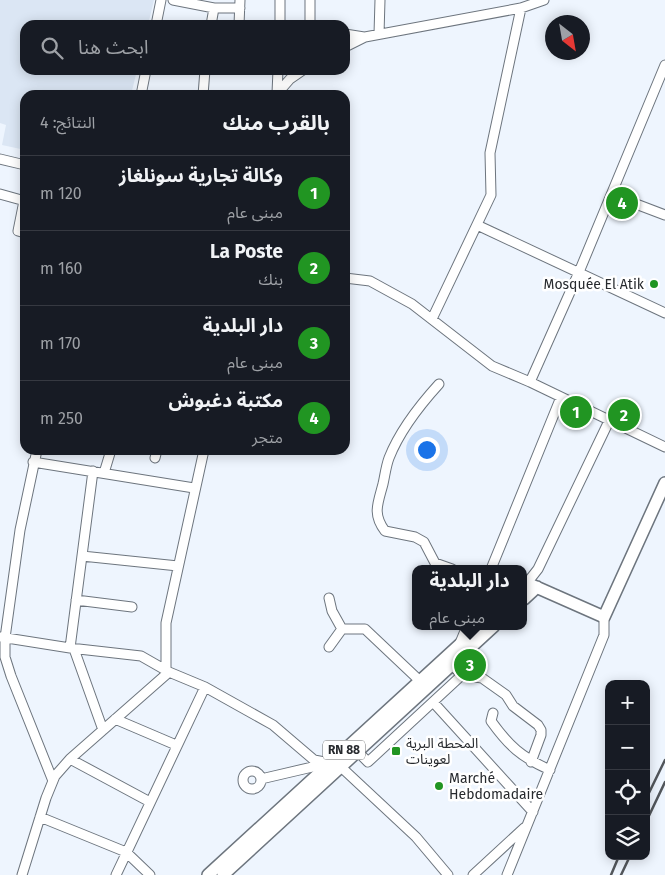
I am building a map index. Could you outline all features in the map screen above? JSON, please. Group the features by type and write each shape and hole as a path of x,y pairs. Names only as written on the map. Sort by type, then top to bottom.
{"main road":[{"path":"529,586 604,617 665,483"},
{"name":"RN 88","path":"217,873 336,765 420,681 476,630"},
{"name":"RN 88","path":"336,765 358,752 490,630"}],"street":[{"path":"157,20 161,0"},
{"path":"173,0 214,8 240,4 239,20"},
{"path":"280,0 280,20"},
{"path":"310,0 310,20"},
{"path":"380,0 380,34"},
{"path":"350,44 365,37 521,8 544,0"},
{"path":"212,20 214,8"},
{"path":"432,319 491,195 490,153 521,8"},
{"path":"350,35 365,37"},
{"path":"530,382 662,79 665,67"},
{"path":"142,90 145,75"},
{"path":"203,90 205,75"},
{"path":"276,90 278,75"},
{"path":"280,90 296,75"},
{"path":"0,159 20,164"},
{"path":"0,194 20,200"},
{"path":"636,204 665,215"},
{"path":"477,225 665,312"},
{"path":"350,279 370,281 412,304 492,366 530,382 665,447"},
{"path":"438,565 435,564 424,542 414,537 385,531 380,524 376,510 389,458 419,407 439,384"},
{"path":"493,565 561,397"},
{"path":"529,586 609,421"},
{"path":"35,455 20,530 2,638 11,676 53,781"},
{"path":"104,473 109,455"},
{"path":"22,875 40,817 56,776 70,759 168,671 166,623 203,455"},
{"path":"33,462 194,488"},
{"path":"93,471 76,600 72,648 103,730"},
{"path":"82,556 178,566"},
{"path":"329,598 332,611 342,629"},
{"path":"76,600 132,607"},
{"path":"507,875 604,635 604,617"},
{"path":"329,647 342,629"},
{"path":"342,629 365,629 420,681"},
{"path":"459,646 465,630"},
{"path":"2,638 141,656 168,671 205,687 273,725 314,760 336,765 416,837 448,875"},
{"path":"452,665 462,675 482,678 506,695 513,706 538,725 541,735 531,762"},
{"path":"358,752 368,762 462,675"},
{"path":"116,875 205,687"},
{"path":"433,702 533,812"},
{"path":"494,713 491,721 507,743 531,762 550,770"},
{"path":"116,719 176,745"},
{"path":"70,759 150,802"},
{"path":"261,779 336,765"},
{"path":"40,817 126,852 150,875"},
{"path":"473,875 527,825"}],"shaded area":[{"path":"0,0 154,0 149,20 20,20 20,75 136,75 132,90 20,90 20,149 2,145 6,125 0,123"}],"railway":[{"path":"650,791 665,760"},
{"path":"649,815 665,782"},
{"path":"611,875 617,860"},
{"path":"621,875 628,860"}],"place":[{"name":"مكتبة دغبوش","path":"622,203"},
{"name":"Mosquée El Atik","path":"654,284"},
{"name":"وكالة تجارية سونلغاز","path":"576,412"},
{"name":"La Poste","path":"624,415"},
{"name":"دار البلدية","path":"470,665"},
{"name":"المحطة البرية لعوينات","path":"396,751"},
{"name":"Marché Hebdomadaire","path":"439,786"}]}
